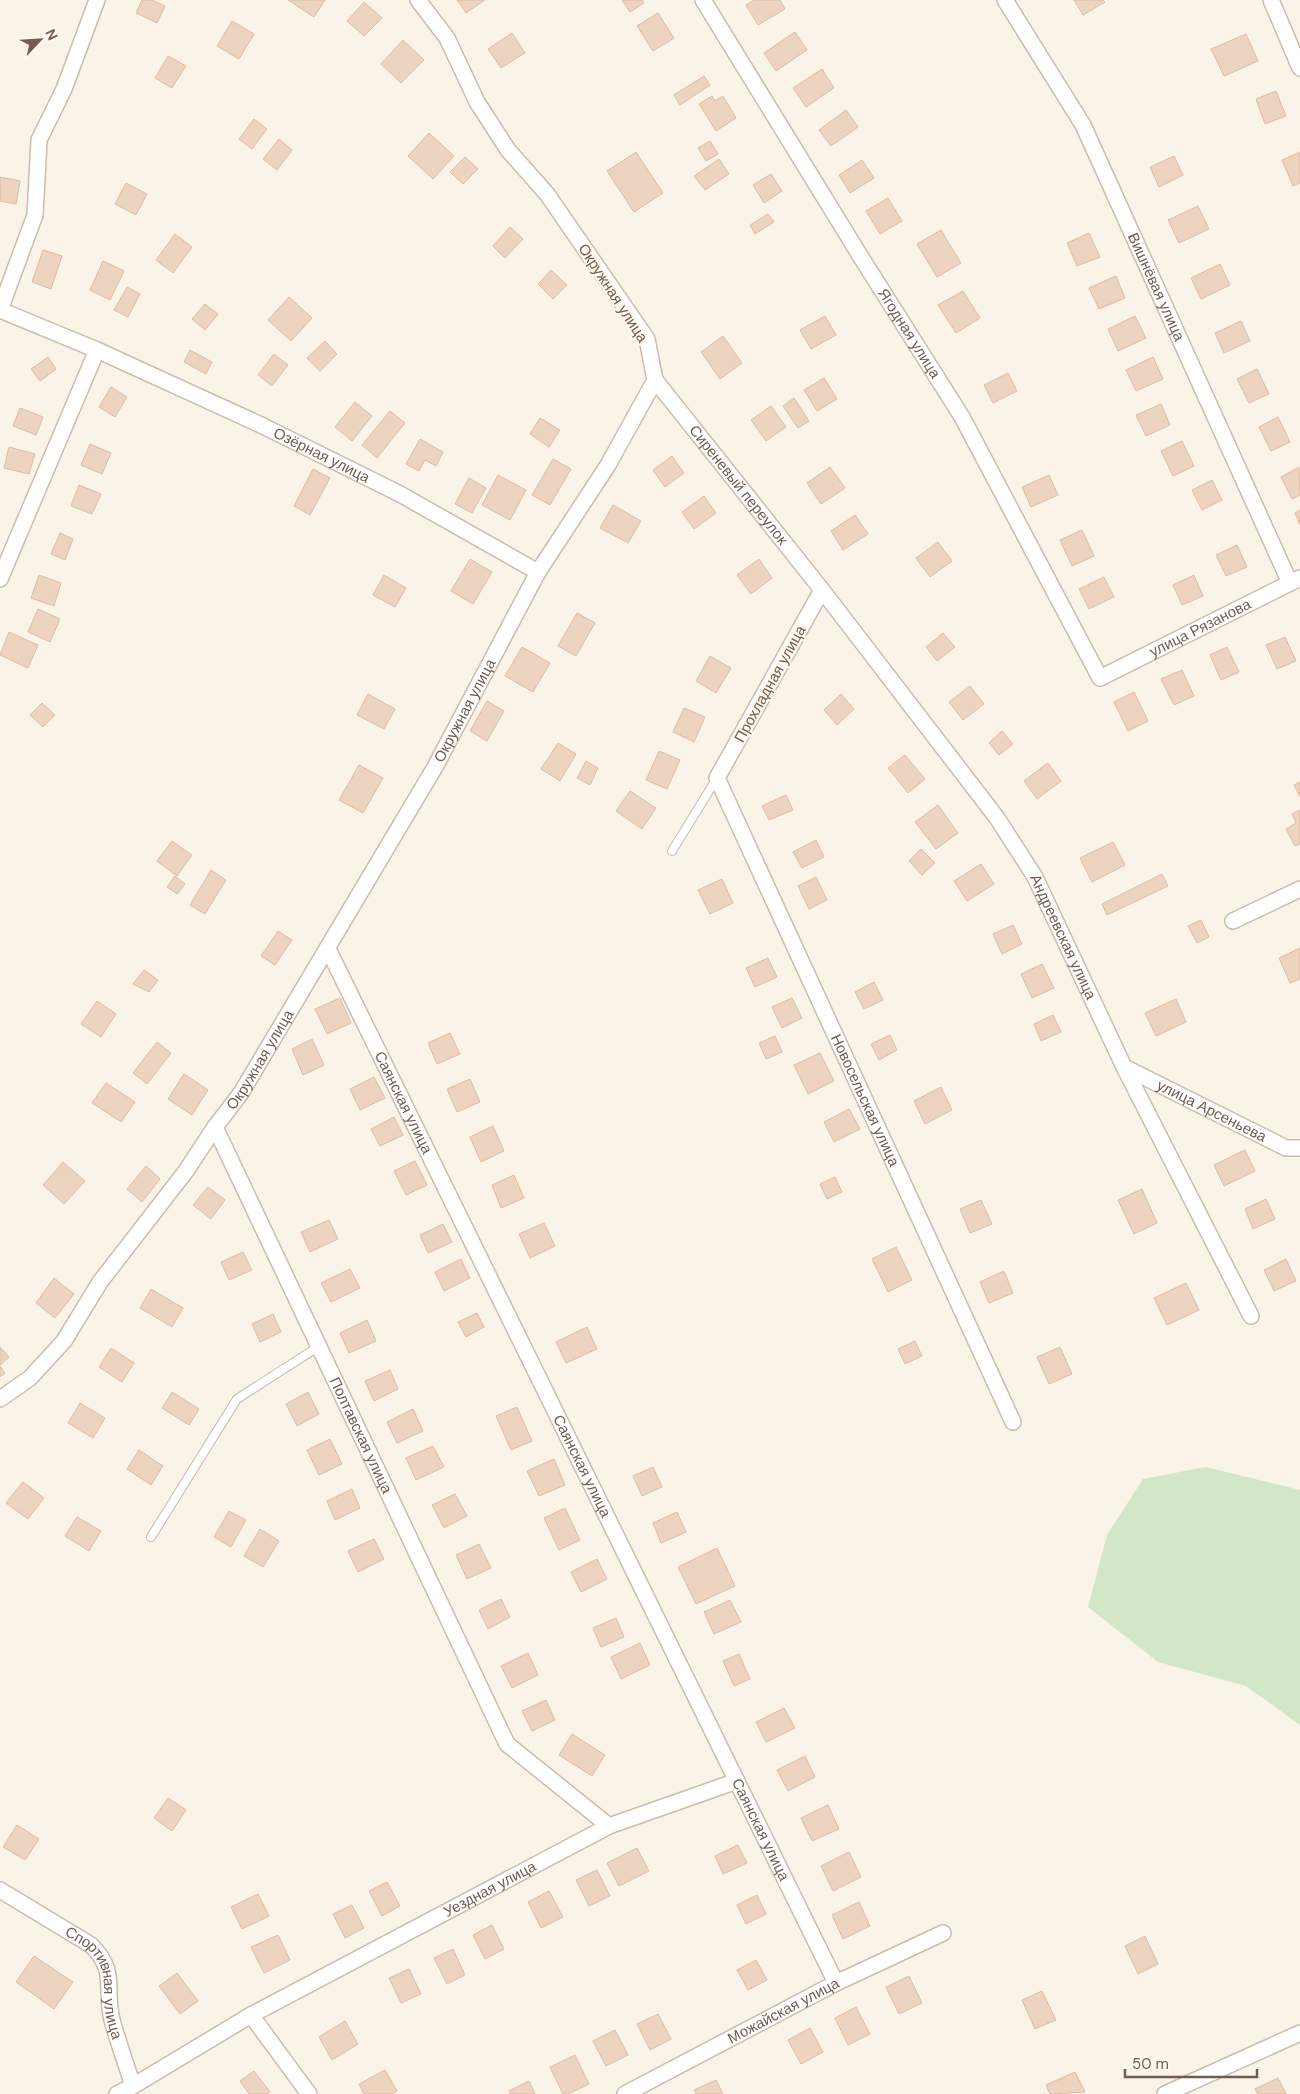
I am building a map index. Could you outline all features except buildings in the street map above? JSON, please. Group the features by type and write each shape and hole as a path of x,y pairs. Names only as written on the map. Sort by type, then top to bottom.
{"street":[{"path":"0,310 35,215 39,140 64,88 97,0"},
{"name":"Окружная улица","path":"0,1399 30,1378 64,1341 100,1282 186,1171 215,1127 241,1093 328,949 447,745 538,572 608,465 655,380 647,339 547,194 508,150 477,102 447,38 418,0"},
{"name":"Ягодная улица","path":"703,0 962,417 1100,678"},
{"name":"Вишнёвая улица","path":"1005,0 1083,124 1295,581"},
{"path":"1271,0 1300,68"},
{"name":"Озёрная улица","path":"0,310 97,350 261,425 391,490 538,572"},
{"path":"0,579 97,350"},
{"name":"Сиреневый переулок","path":"655,380 822,590"},
{"name":"улица Рязанова","path":"1100,678 1295,581"},
{"name":"Прохладная улица","path":"717,778 822,590"},
{"name":"Андреевская улица","path":"822,590 997,818 1034,878 1124,1067 1251,1316"},
{"name":"Новосельская улица","path":"717,778 1013,1422"},
{"path":"1233,921 1300,889"},
{"name":"Саянская улица","path":"328,949 836,1983"},
{"name":"улица Арсеньева","path":"1124,1067 1286,1148 1300,1148"},
{"name":"Полтавская улица","path":"215,1127 507,1744 609,1826"},
{"name":"Уездная улица","path":"117,2094 131,2090 251,2015 609,1826 737,1781"},
{"name":"Спортивная улица","path":"0,1890 90,1945 103,1957 108,1969 112,2019 131,2090"},
{"name":"Можайская улица","path":"625,2094 836,1983 943,1933"},
{"path":"251,2015 309,2094"},
{"path":"1165,2094 1300,2033"}],"lane":[{"path":"672,851 717,778"},
{"path":"151,1537 238,1399 318,1347"}],"green space":[{"path":"1206,1467 1300,1490 1300,1725 1246,1686 1158,1662 1088,1607 1107,1535 1143,1479"}]}
